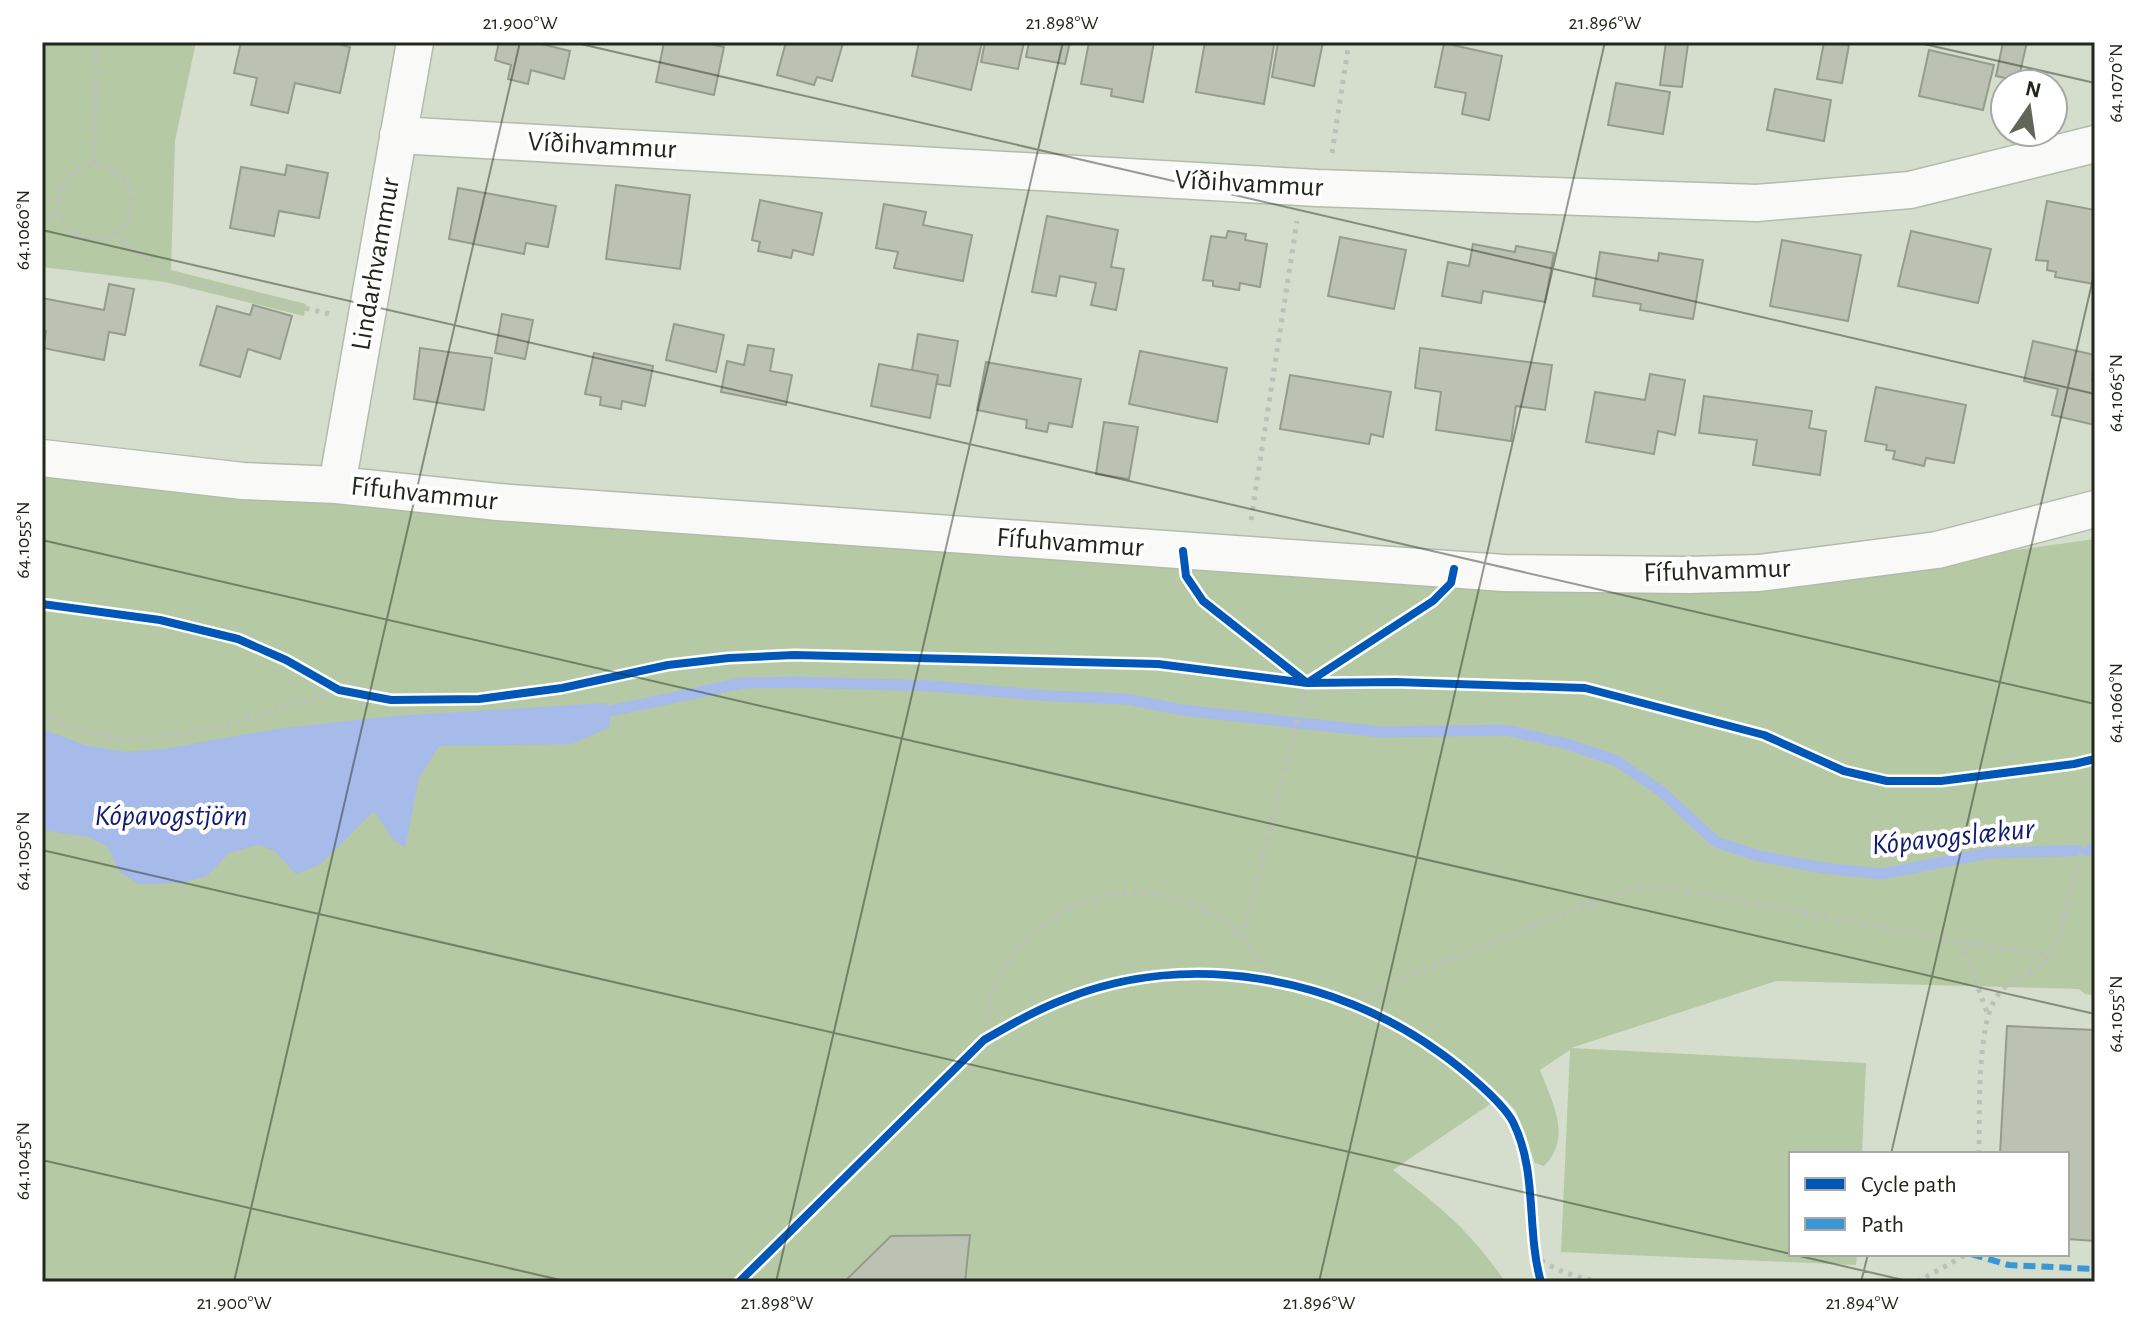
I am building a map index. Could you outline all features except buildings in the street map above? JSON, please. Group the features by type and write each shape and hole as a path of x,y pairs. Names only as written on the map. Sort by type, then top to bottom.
{"street":[{"name":"Lindarhvammur","path":"337,485 415,42"},
{"name":"Víðihvammur","path":"398,135 1317,188 1757,203 1910,190 2095,144"},
{"name":"Fífuhvammur","path":"42,458 243,481 337,485 498,502 1504,573 1759,573 1937,550 2094,511"}],"path":[{"path":"94,164 97,42"},
{"path":"1245,556 1296,222 1329,172 1349,42"},
{"path":"94,164 106,166 117,171 131,191 133,202 130,214 115,233 91,239 69,228 62,218 59,194 71,173 94,164"},
{"path":"42,214 62,218"},
{"path":"115,233 168,277 366,322"},
{"path":"1242,937 1307,683"},
{"path":"42,713 106,736 156,738 236,722 339,690"},
{"path":"1979,1152 1988,1014 1997,995 2050,955 2059,936 2095,804"},
{"path":"1349,1002 1514,933 1631,889 1657,885 1961,942 2050,955"},
{"path":"984,1040 994,989 1021,944 1040,926 1085,900 1110,894 1134,892 1181,899 1204,909 1242,937 1272,981"},
{"path":"1961,942 1988,1014"},
{"path":"1533,1255 1554,1269 1580,1279 1603,1282"},
{"path":"1917,1282 1963,1256"}],"green space":[{"path":"42,42 196,42 175,141 171,270 306,304 304,316 165,282 42,267"},
{"path":"42,471 1767,585 2095,539 2095,995 2085,994 2079,989 1776,981 1571,1048 1866,1063 1862,1152 1789,1152 1789,1256 1857,1256 1856,1265 1561,1252 1570,1050 1540,1070 1554,1107 1559,1132 1553,1155 1544,1166 1535,1163 1516,1111 1502,1096 1393,1170 1454,1221 1480,1248 1505,1282 42,1282"}],"water":[{"name":"Kópavogstjörn","path":"606,703 610,711 610,727 572,744 439,746 419,778 405,848 393,839 374,811 321,864 296,874 275,851 258,845 229,853 207,876 182,883 139,884 120,872 107,846 88,837 42,830 42,729 85,745 125,752 164,749 276,729 394,716"}],"waterway":[{"name":"Kópavogslækur","path":"610,711 743,683 796,682 932,686 1127,699 1182,710 1382,732 1506,730 1567,744 1617,761 1662,792 1716,842 1759,856 1823,868 1882,874 1989,853 2095,850"}],"marked path":[{"path":"1978,1256 2009,1265 2095,1269"}],"cycle path":[{"path":"1183,551 1186,576 1203,601 1307,683 1433,601 1451,583 1454,569"},
{"path":"42,604 160,620 238,639 286,660 339,690 391,700 479,699 562,688 668,665 729,658 794,655 1158,664 1307,683 1395,682 1585,688 1764,735 1844,771 1887,781 1941,781 2095,759"},
{"path":"739,1282 984,1040 1054,1003 1112,984 1160,976 1209,974 1258,979 1307,989 1353,1005 1398,1026 1439,1052 1479,1084 1500,1104 1513,1122 1521,1141 1541,1282"}]}
